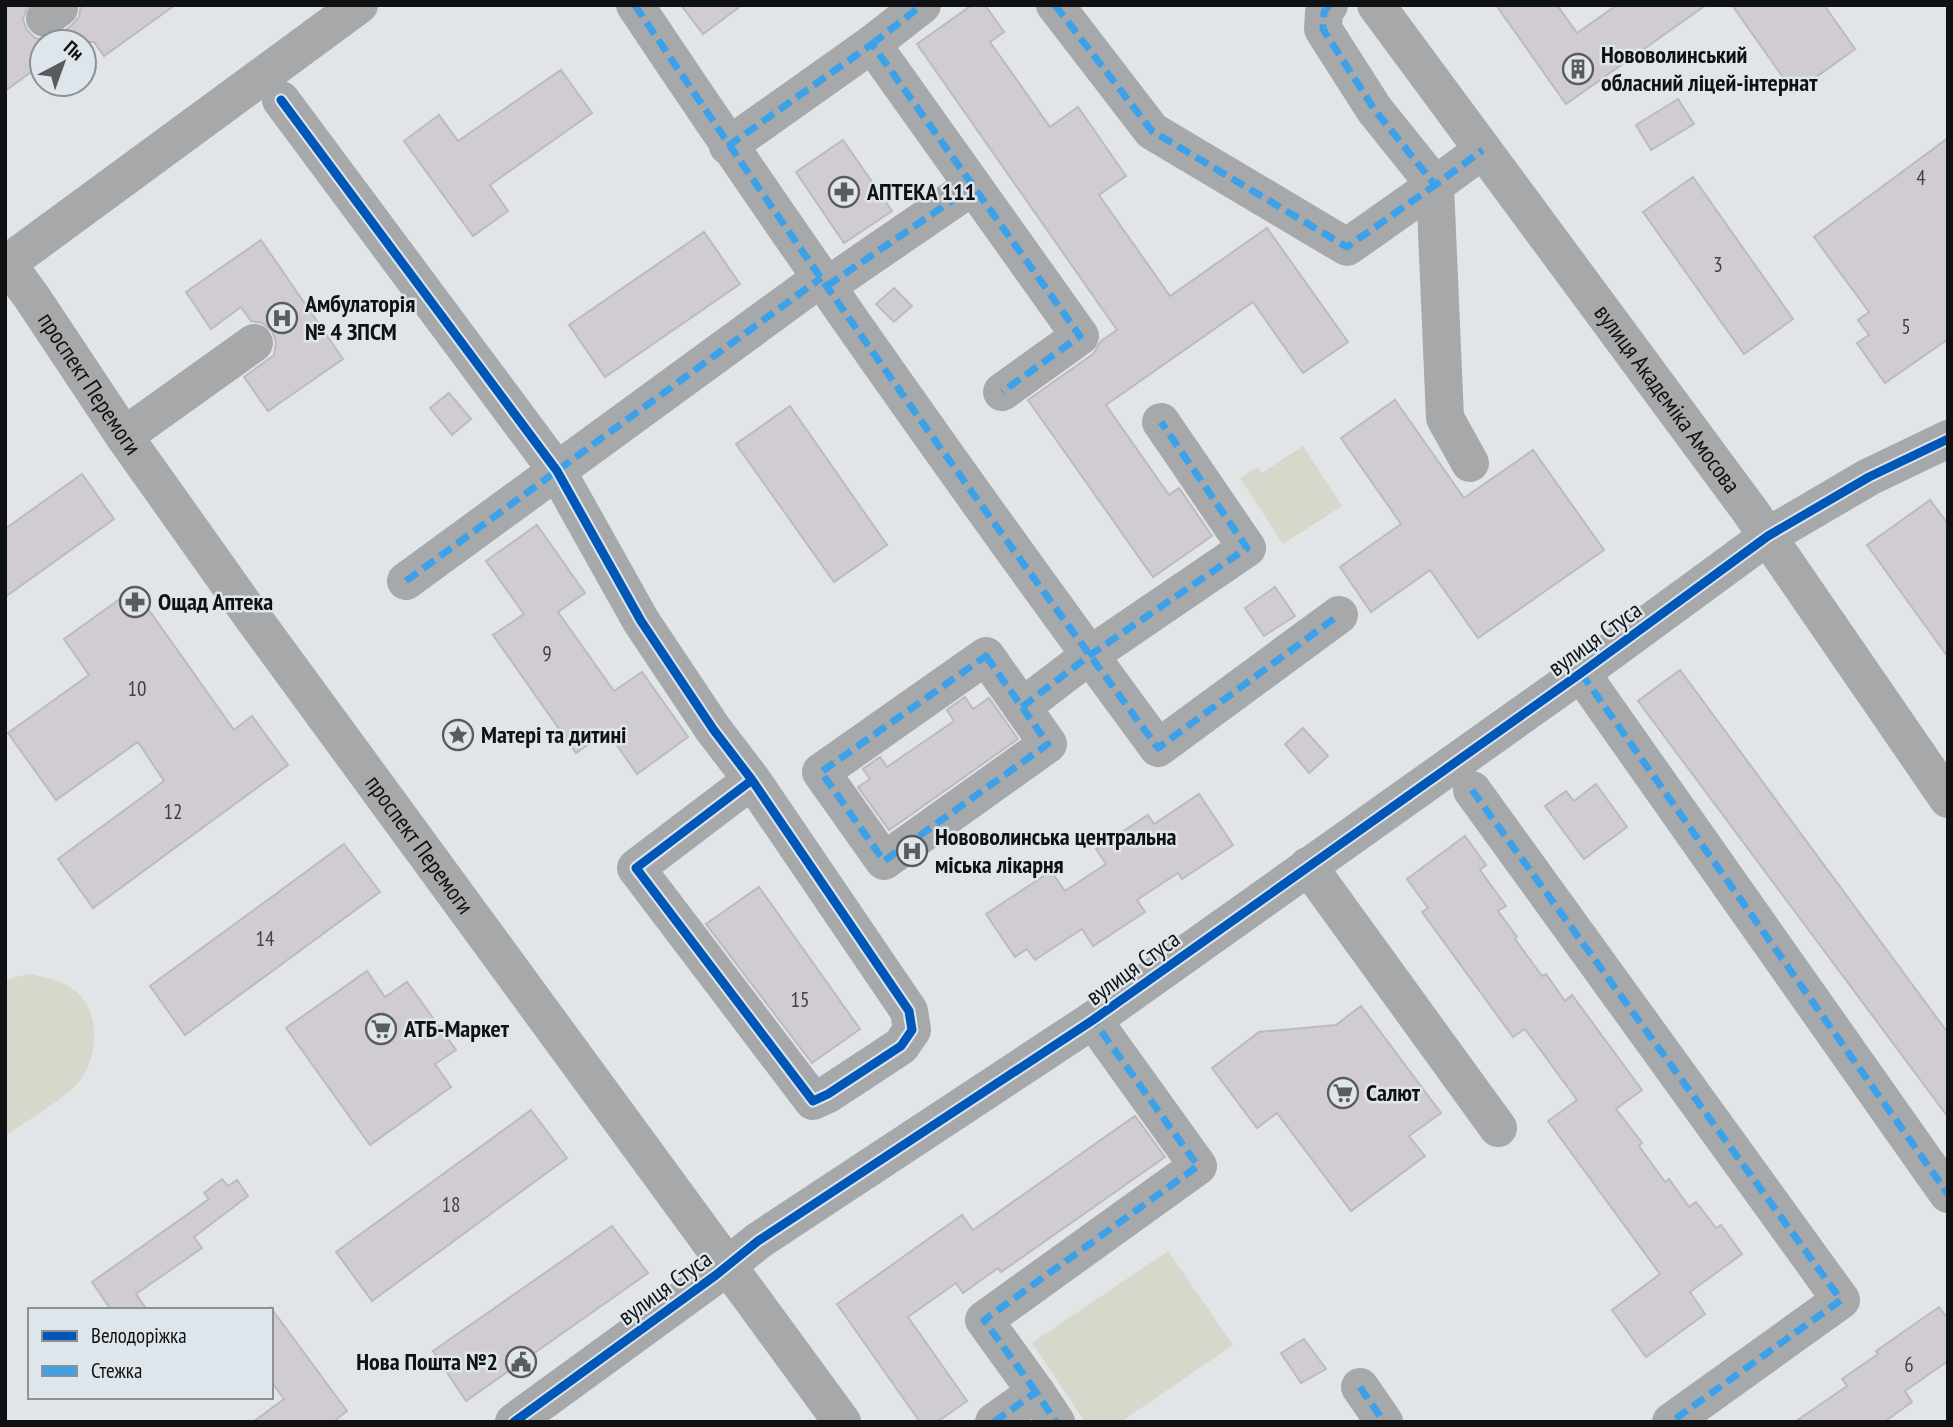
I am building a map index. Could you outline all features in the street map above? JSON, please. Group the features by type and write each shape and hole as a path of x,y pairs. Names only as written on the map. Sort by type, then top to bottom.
{"street":[{"path":"10,261 359,5"},
{"path":"635,5 728,146 1158,748 1339,615"},
{"path":"728,146 872,44 922,5"},
{"path":"1055,5 1152,131 1347,247 1483,150"},
{"path":"1329,5 1324,12 1323,29 1374,109 1434,185 1445,418 1470,463"},
{"name":"вулиця Академіка Амосова","path":"1376,5 1768,536 1948,799"},
{"path":"872,44 1080,336 1002,391"},
{"path":"281,100 557,471 641,621 713,729 752,780 909,1011 912,1030 901,1046 813,1101 636,868 752,780"},
{"path":"406,582 557,471 824,282 973,186"},
{"name":"проспект Перемоги","path":"10,261 124,436 333,727 842,1422"},
{"path":"124,436 254,343"},
{"path":"1022,707 1090,656 1247,548 1161,422"},
{"name":"вулиця Стуса","path":"514,1422 758,1241 1093,1020 1581,673 1768,536 1868,477 1948,439"},
{"path":"986,656 1022,707 1048,744 884,860 821,772 986,656"},
{"path":"1581,673 1948,1194"},
{"path":"1472,790 1841,1300 1671,1422"},
{"path":"1308,866 1498,1128"},
{"path":"994,1422 1046,1407 984,1320 1198,1166 1093,1020"},
{"path":"1360,1387 1384,1422"}],"shaded area":[{"path":"1303,446 1342,506 1283,544 1240,478 1258,467 1262,473"},
{"path":"28,974 62,983 82,998 93,1023 93,1050 83,1076 75,1086 5,1136 5,980"},
{"path":"1168,1251 1233,1345 1121,1422 1085,1422 1032,1343"}],"building":[{"path":"5,5 28,5 23,19 28,31 28,74 5,91"},
{"path":"81,5 175,5 104,56 98,48 98,28 68,28 79,17"},
{"path":"681,5 742,5 703,34"},
{"path":"972,5 985,5 1004,32 990,42 1050,127 1078,107 1126,176 1099,195 1170,296 1267,228 1348,342 1303,373 1253,302 1106,405 1169,495 1179,488 1212,536 1153,577 1028,400 1093,354 1101,341 1117,330 917,44"},
{"name":"Нововолинський обласний ліцей-інтернат","path":"1496,5 1557,5 1577,33 1617,5 1706,5 1566,104"},
{"path":"1732,5 1824,5 1855,49 1794,93"},
{"path":"561,70 592,113 490,185 508,211 473,236 404,141 439,115 458,141"},
{"path":"1678,99 1694,124 1651,150 1636,125"},
{"path":"1948,138 1948,339 1885,383 1857,343 1869,335 1858,320 1869,312 1814,237"},
{"name":"АПТЕКА 111","path":"843,140 892,211 844,243 796,172"},
{"path":"1693,177 1793,319 1744,354 1643,212"},
{"path":"704,232 740,284 605,377 569,325"},
{"name":"Амбулаторія № 4 ЗПСМ","path":"261,240 343,359 268,411 244,377 274,355 276,342 272,331 262,323 251,321 241,307 211,329 186,292"},
{"path":"894,288 912,306 894,322 876,304"},
{"path":"449,393 471,419 452,435 430,408"},
{"path":"1395,400 1464,498 1533,450 1604,550 1478,638 1430,570 1371,612 1340,567 1401,524 1341,438"},
{"path":"790,406 887,545 834,582 736,444"},
{"path":"82,474 114,519 5,597 5,529"},
{"path":"1930,500 1948,524 1948,657 1867,545"},
{"path":"537,525 585,593 558,612 614,691 642,672 688,737 637,774 607,731 576,753 493,635 524,614 486,561"},
{"path":"1275,587 1295,616 1264,636 1245,608"},
{"path":"134,589 234,730 252,716 288,765 93,908 58,859 164,781 138,742 56,800 8,733 89,675 64,639"},
{"path":"1680,670 1948,1033 1948,1117 1638,701"},
{"path":"965,697 973,709 989,698 1018,739 889,830 858,787 870,779 863,769 880,757 887,767 954,721 947,710"},
{"path":"1303,728 1328,756 1309,773 1285,744"},
{"path":"1596,784 1627,827 1584,859 1545,806 1566,791 1574,801"},
{"path":"1199,794 1233,845 1182,879 1178,873 1137,900 1145,912 1093,946 1082,929 1035,960 1027,949 1015,957 986,914 1051,871 1065,891 1106,864 1096,849 1148,815 1154,824"},
{"path":"1465,836 1486,865 1480,870 1506,906 1498,911 1517,937 1515,939 1542,976 1546,974 1565,1001 1572,995 1642,1090 1616,1109 1642,1143 1639,1146 1665,1182 1669,1179 1689,1207 1696,1202 1716,1228 1721,1225 1742,1254 1690,1292 1705,1314 1646,1357 1612,1310 1660,1274 1548,1121 1577,1100 1525,1029 1513,1037 1422,912 1428,908 1407,879"},
{"path":"344,844 380,892 185,1035 150,986"},
{"path":"759,887 860,1029 812,1063 706,924"},
{"path":"367,971 385,997 407,982 456,1050 435,1064 451,1087 370,1145 286,1028"},
{"path":"1361,1006 1441,1113 1409,1136 1425,1156 1351,1211 1277,1113 1257,1128 1212,1068 1259,1032 1336,1025"},
{"path":"531,1110 567,1158 372,1301 336,1252"},
{"path":"1135,1116 1165,1157 1001,1272 998,1268 963,1293 956,1283 908,1317 967,1401 937,1422 920,1422 837,1304 962,1215 973,1230"},
{"path":"222,1179 228,1186 237,1180 248,1196 194,1237 202,1248 136,1294 146,1308 110,1308 92,1282 209,1199 204,1193"},
{"path":"612,1226 648,1273 466,1401 433,1351"},
{"path":"1939,1307 1948,1319 1948,1361 1905,1391 1912,1402 1884,1422 1795,1422 1847,1386 1842,1379 1878,1354 1876,1351"},
{"path":"273,1311 347,1411 333,1422 253,1422 284,1399 273,1384"},
{"path":"1304,1339 1326,1369 1301,1383 1281,1353"}],"marked path":[{"path":"635,5 892,379 1158,748 1339,615"},
{"path":"872,44 922,5"},
{"path":"1055,5 1152,131 1347,247 1435,185"},
{"path":"1329,5 1324,12 1323,29 1374,109 1435,185 1483,150"},
{"path":"728,146 872,44 1080,336 1002,392"},
{"path":"827,286 973,186"},
{"path":"406,581 821,278"},
{"path":"1022,707 1090,655 1247,548 1161,422"},
{"path":"986,656 1048,744 884,861 821,772 986,656"},
{"path":"1581,673 1948,1194"},
{"path":"1472,790 1841,1300 1671,1422"},
{"path":"1036,1392 984,1320 1198,1166 1093,1020"},
{"path":"1360,1387 1384,1422"},
{"path":"994,1422 1036,1392 1056,1422"}],"cycle path":[{"path":"281,100 557,471 641,621 713,729 752,780 909,1011 912,1030 901,1046 813,1101 636,868 752,780"},
{"path":"514,1422 716,1275 758,1241 1093,1020 1581,673 1768,536 1869,477 1948,439"}],"place":[{"name":"Нововолинський обласний ліцей-інтернат","path":"1578,69"},
{"name":"АПТЕКА 111","path":"844,192"},
{"name":"Амбулаторія № 4 ЗПСМ","path":"282,318"},
{"name":"Ощад Аптека","path":"135,602"},
{"name":"Матері та дитині","path":"458,735"},
{"name":"Нововолинська центральна міська лікарня","path":"912,851"},
{"name":"АТБ-Маркет","path":"381,1029"},
{"name":"Салют","path":"1343,1093"},
{"name":"Нова Пошта №2","path":"521,1362"}]}
